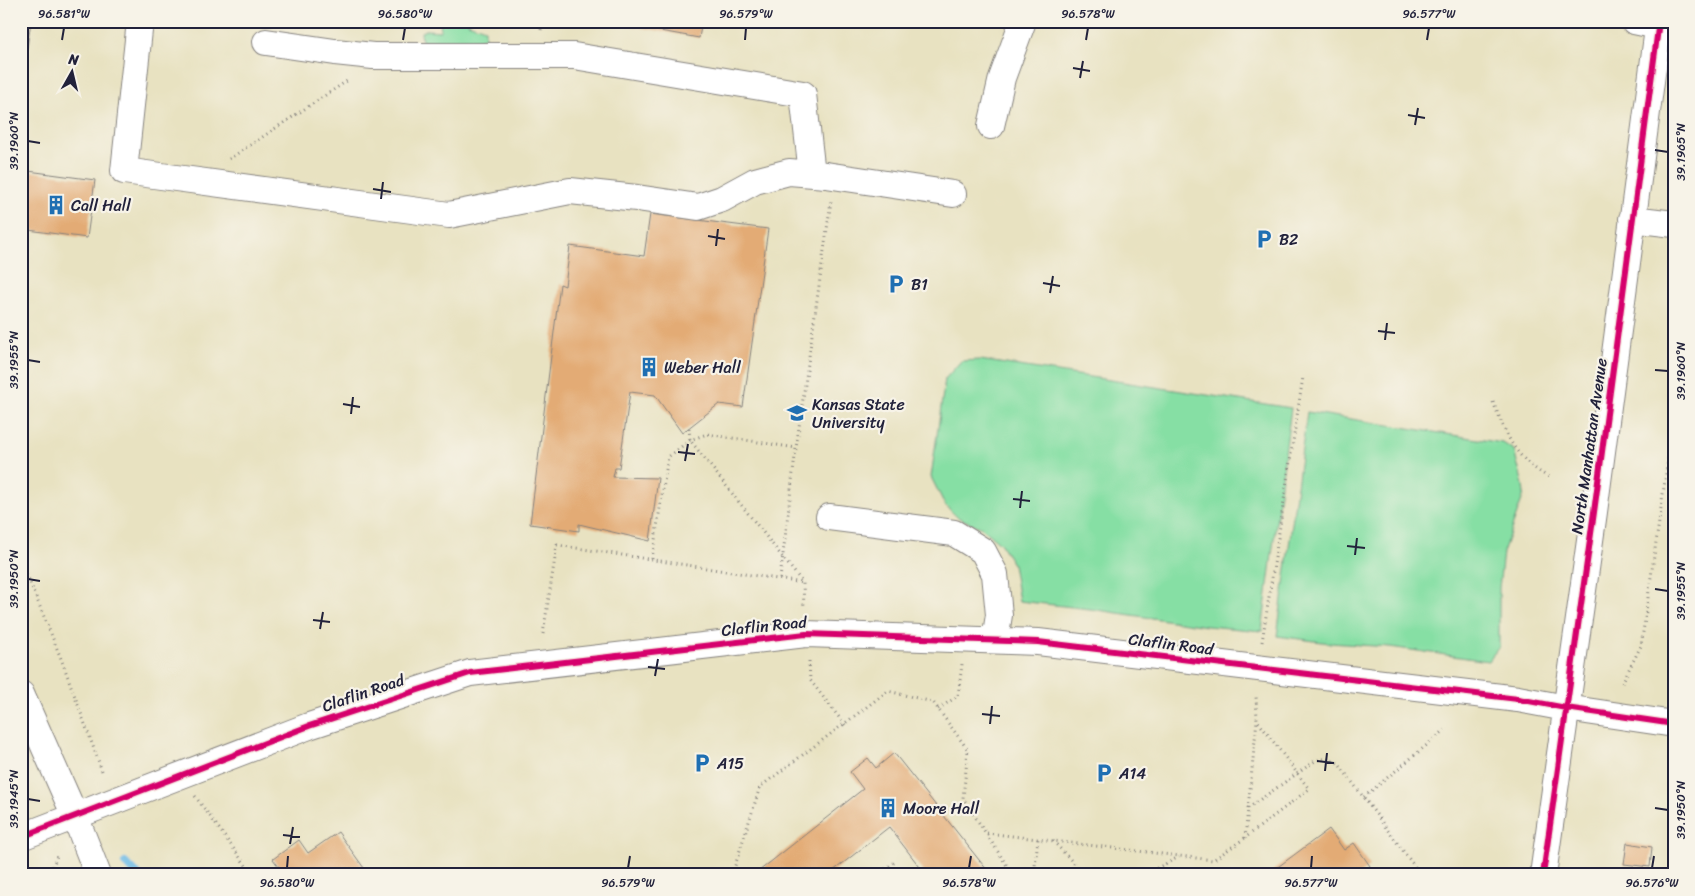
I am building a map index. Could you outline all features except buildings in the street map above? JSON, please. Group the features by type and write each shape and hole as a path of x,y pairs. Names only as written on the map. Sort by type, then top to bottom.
{"street":[{"path":"140,21 124,170 449,215 570,191 698,207 722,199 755,181 789,172 952,194"},
{"path":"990,126 1002,78 1023,21"},
{"name":"North Manhattan Avenue","path":"1543,875 1594,512 1632,219 1650,23"},
{"path":"266,42 373,56 574,56 803,94 812,174"},
{"path":"1632,219 1674,224"},
{"path":"829,517 954,533 983,551 995,574 999,615 995,640"},
{"name":"Claflin Road","path":"21,836 309,726 470,673 806,634 1038,642 1518,700 1674,724"},
{"path":"21,694 75,816 98,875"}],"path":[{"path":"226,160 354,76"},
{"path":"780,579 796,448 832,195"},
{"path":"1261,645 1303,377"},
{"path":"1493,402 1509,440 1516,450 1536,471 1550,478"},
{"path":"1622,683 1641,646 1674,418"},
{"path":"689,428 690,440 803,583 804,611"},
{"path":"652,559 668,457 690,440 706,434 796,448"},
{"path":"543,634 557,545 803,583"},
{"path":"21,560 62,661 102,771"},
{"path":"809,653 810,680 844,725"},
{"path":"938,709 958,696 963,667 961,662"},
{"path":"1245,838 1257,720 1256,689"},
{"path":"732,875 760,787 888,691 933,702 968,750 963,798 1013,875"},
{"path":"987,833 1212,860 1245,838 1309,789 1257,720"},
{"path":"1364,797 1445,730"},
{"path":"1248,808 1315,761 1325,758 1338,763 1421,875"},
{"path":"196,796 252,875"},
{"path":"1034,875 1038,839"},
{"path":"1052,841 1085,875"},
{"path":"47,875 57,856"},
{"path":"1143,875 1180,856"},
{"path":"877,875 895,862"}],"green space":[{"path":"441,21 468,21 468,23 485,29 485,37 480,40 422,41 421,32 426,30 440,31"},
{"path":"980,360 1291,408 1262,631 1207,626 1019,601 1013,564 1000,543 982,528 957,517 945,505 931,477 945,379 961,361"},
{"path":"1307,412 1503,443 1514,450 1524,494 1503,552 1499,588 1499,647 1488,661 1390,647 1330,643 1277,636"}],"waterway":[{"path":"125,863 139,875"}],"cycle path":[{"path":"1543,875 1594,512 1659,21"},
{"path":"21,837 309,726 470,673 806,634 1038,642 1518,699 1674,724"}],"place":[{"name":"Call Hall","path":"56,205"},
{"name":"B2","path":"1264,239"},
{"name":"B1","path":"896,284"},
{"name":"Weber Hall","path":"649,367"},
{"name":"Kansas State University","path":"797,413"},
{"name":"A15","path":"702,763"},
{"name":"A14","path":"1104,773"},
{"name":"Moore Hall","path":"888,808"}]}
